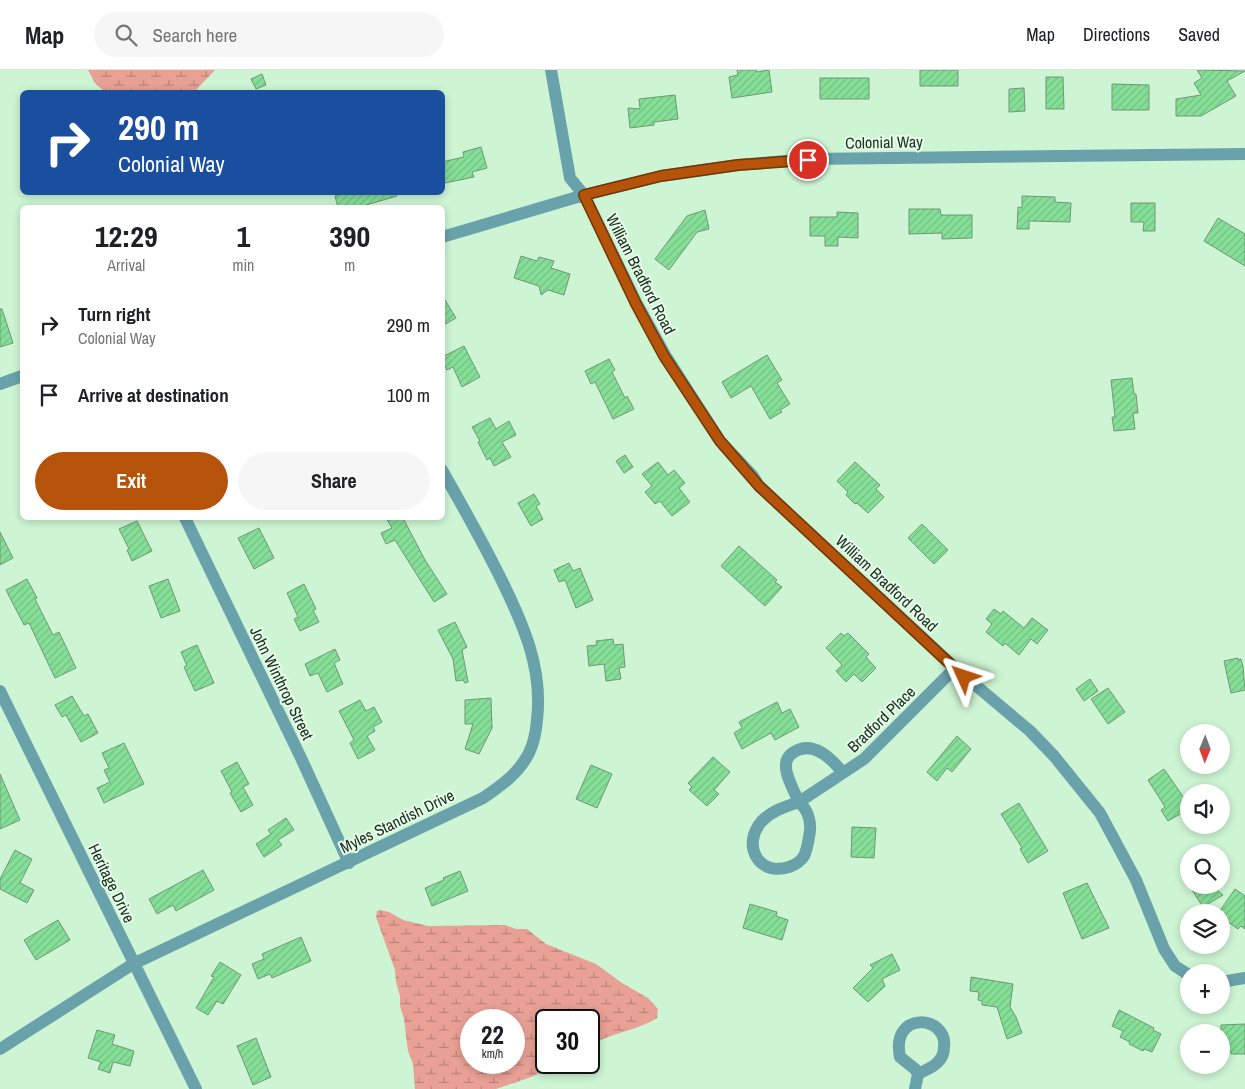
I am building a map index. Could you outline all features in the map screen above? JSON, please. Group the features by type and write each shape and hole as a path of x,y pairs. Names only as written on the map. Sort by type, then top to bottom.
{"street":[{"name":"William Bradford Road","path":"551,70 570,178 584,195 636,304 664,356 720,441 759,486 955,668 1030,732 1065,769 1100,813 1133,873 1164,949 1175,966 1180,969"},
{"name":"Colonial Way","path":"445,235 584,195 661,176 738,165 799,160 1245,154"},
{"path":"0,384 20,377"},
{"name":"Myles Standish Drive","path":"0,1049 134,964 483,798 513,775 529,754 537,723 539,691 536,670 531,648 522,624 492,560 445,475"},
{"name":"John Winthrop Street","path":"186,520 301,758 349,863"},
{"name":"Bradford Place","path":"799,802 807,811 810,827 807,848 803,858 787,867 774,868 765,866 758,860 753,850 752,840 761,822 780,808 799,802 869,754 955,668"},
{"name":"Heritage Drive","path":"0,691 196,1089"},
{"path":"799,802 786,769 787,760 793,752 806,749 821,752 831,759 843,773"},
{"path":"1230,980 1245,978"},
{"path":"915,1089 918,1074"}],"green space":[{"path":"88,70 215,70 196,90 103,90 95,83"},
{"path":"380,910 389,912 403,920 428,926 505,925 516,929 527,929 546,944 596,964 622,983 648,998 658,1009 657,1018 600,1041 600,1009 535,1009 535,1074 537,1074 496,1089 415,1089 413,1064 408,1051 395,970 376,917 377,911"}],"building":[{"path":"737,70 756,70 757,72 769,70 772,92 732,98 729,77 738,75"},
{"path":"920,70 958,70 958,86 920,86"},
{"path":"1197,70 1245,71 1227,81 1236,96 1201,116 1176,116 1176,99 1201,95 1194,83 1202,78"},
{"path":"262,74 266,85 256,89 251,79"},
{"path":"1046,77 1063,77 1064,109 1046,109"},
{"path":"820,78 869,78 869,99 820,99"},
{"path":"1112,84 1149,85 1149,110 1112,110"},
{"path":"1024,88 1025,111 1009,112 1009,89"},
{"path":"675,95 678,119 630,128 628,108 640,109 639,99"},
{"path":"481,147 487,168 472,172 474,177 445,183 445,161 464,157 463,152"},
{"path":"335,196 397,196 366,205 337,205"},
{"path":"1022,196 1055,197 1055,202 1071,203 1070,222 1029,221 1029,229 1017,229 1018,207 1022,208"},
{"path":"1131,203 1155,203 1155,231 1143,231 1144,222 1131,222"},
{"path":"909,209 940,209 941,215 972,215 972,238 942,239 942,233 909,234"},
{"path":"705,210 709,229 697,232 669,270 655,259 687,216"},
{"path":"837,212 858,213 858,238 838,237 838,246 825,246 825,236 810,236 810,217 837,217"},
{"path":"1218,218 1245,234 1245,266 1204,241"},
{"path":"521,256 537,261 539,257 554,261 551,268 570,274 564,295 548,290 541,295 539,286 514,278"},
{"path":"445,300 456,318 445,324"},
{"path":"0,309 2,309 13,343 0,347"},
{"path":"464,346 480,377 462,387 453,367 447,370 445,367 445,356"},
{"path":"767,355 782,380 777,383 790,404 780,410 782,412 770,419 751,386 731,398 722,382"},
{"path":"609,359 615,370 612,372 625,398 627,396 634,409 613,419 595,382 591,384 585,371"},
{"path":"1132,378 1138,413 1133,413 1135,429 1114,431 1112,417 1115,417 1111,380"},
{"path":"490,418 496,429 509,421 516,435 502,442 511,457 494,466 490,458 487,460 472,427"},
{"path":"625,455 633,467 624,473 616,461"},
{"path":"658,462 668,475 674,470 685,483 679,488 690,502 672,516 660,501 655,504 645,492 652,486 642,474"},
{"path":"855,462 880,485 876,489 884,497 868,513 846,495 848,492 837,481"},
{"path":"534,494 540,504 536,506 543,519 531,526 518,503"},
{"path":"387,520 404,520 425,560 447,594 434,602 395,540 386,544 381,533 392,528"},
{"path":"137,521 152,551 132,561 127,550 129,549 119,529"},
{"path":"922,524 948,550 934,564 908,538"},
{"path":"259,528 274,558 254,569 238,538"},
{"path":"0,532 13,558 0,565"},
{"path":"739,546 777,580 775,582 782,587 765,606 721,566"},
{"path":"569,563 573,571 580,568 593,600 576,608 565,580 559,582 554,570"},
{"path":"27,579 53,635 59,632 76,668 55,678 29,623 24,625 6,590"},
{"path":"168,579 180,611 161,618 149,586"},
{"path":"304,584 316,609 313,610 319,622 300,631 294,619 298,617 287,593"},
{"path":"994,609 1001,614 1003,611 1024,628 1032,618 1048,630 1037,644 1031,639 1019,655 1005,643 1003,646 986,632 992,624 986,619"},
{"path":"455,622 467,647 462,650 468,682 465,683 463,680 456,681 453,659 438,630"},
{"path":"841,633 844,636 848,633 869,654 866,657 876,668 862,682 854,674 846,682 836,671 842,665 826,648"},
{"path":"613,639 614,645 623,644 625,667 619,668 621,679 606,681 604,664 589,666 587,646 597,645 596,641"},
{"path":"197,645 214,683 195,691 184,667 187,666 181,652"},
{"path":"335,649 340,660 334,663 343,684 327,692 318,673 310,676 305,664"},
{"path":"1238,658 1238,660 1241,659 1243,667 1245,690 1231,693 1224,661"},
{"path":"1090,679 1098,691 1084,701 1076,689"},
{"path":"1108,688 1125,712 1108,724 1091,699"},
{"path":"72,696 84,716 88,714 98,733 81,742 66,715 62,717 55,705"},
{"path":"491,698 492,728 479,754 465,749 473,724 465,724 465,700"},
{"path":"360,700 366,711 374,707 382,722 373,727 375,731 367,736 375,750 358,759 350,743 354,740 339,711"},
{"path":"777,702 782,713 790,709 799,727 775,740 771,733 742,749 734,733 742,728 739,722"},
{"path":"957,736 971,749 952,772 947,768 937,781 927,772"},
{"path":"124,743 144,784 104,803 97,788 110,782 104,770 109,768 102,753"},
{"path":"713,757 730,772 714,790 719,794 707,806 689,790 692,787 688,783"},
{"path":"237,762 249,784 243,787 253,805 241,812 230,793 232,792 221,771"},
{"path":"591,765 612,774 597,808 576,799"},
{"path":"1164,769 1180,792 1180,814 1168,821 1161,810 1165,807 1148,780"},
{"path":"0,774 20,820 0,829"},
{"path":"1019,803 1048,851 1028,863 1020,849 1022,848 1001,814"},
{"path":"286,818 294,830 278,840 282,845 264,857 256,844 271,834 268,830"},
{"path":"852,827 876,828 874,858 851,857"},
{"path":"15,850 32,859 20,883 34,890 27,903 0,889 0,879"},
{"path":"203,870 214,890 176,911 173,905 157,914 149,899"},
{"path":"460,871 468,891 432,906 425,888"},
{"path":"1087,883 1109,928 1082,939 1063,893"},
{"path":"1235,889 1245,896 1245,929 1241,926 1238,929 1230,923 1230,904 1225,904"},
{"path":"1195,894 1223,895 1208,904 1201,904"},
{"path":"750,904 777,912 776,916 788,920 782,940 743,928"},
{"path":"58,920 70,940 36,960 24,940"},
{"path":"301,937 311,961 272,978 270,974 258,979 252,964 264,959 262,954"},
{"path":"892,954 900,970 882,979 885,986 868,1002 853,988 873,968 870,965"},
{"path":"220,962 241,975 223,1004 217,1001 208,1015 196,1008 214,977 211,976"},
{"path":"971,977 1013,984 1010,1007 1022,1033 1007,1039 997,1007 982,1005 982,1001 978,1000 979,992 970,991"},
{"path":"1119,1010 1154,1028 1153,1030 1161,1034 1152,1052 1144,1049 1143,1051 1120,1037 1123,1031 1112,1026"},
{"path":"1245,1024 1245,1054 1231,1054 1230,1025"},
{"path":"97,1030 115,1035 112,1044 134,1051 130,1066 113,1062 110,1073 98,1069 101,1062 88,1058"},
{"path":"256,1038 271,1077 253,1085 237,1046"}],"route":[{"path":"808,160 738,165 661,176 584,195 636,304 664,356 720,441 759,486 964,677"}]}
